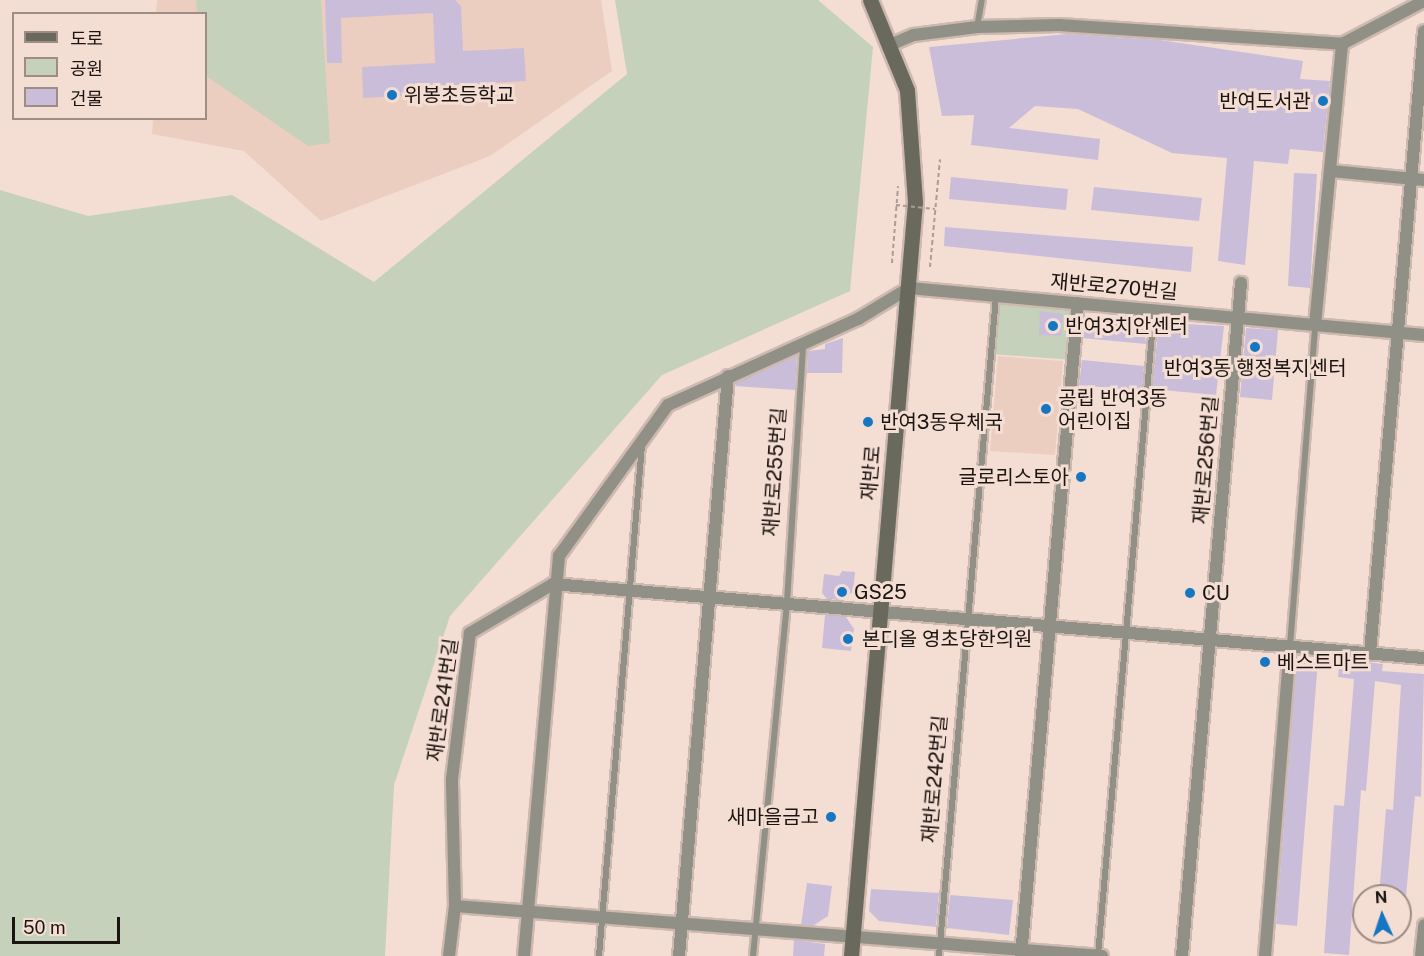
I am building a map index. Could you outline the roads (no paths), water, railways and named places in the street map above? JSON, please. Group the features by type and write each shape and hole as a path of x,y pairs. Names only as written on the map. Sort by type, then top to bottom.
{"main road":[{"name":"재반로","path":"851,956 915,202 907,90 870,0"}],"street":[{"path":"890,45 914,35 977,27 1059,25 1342,44 1424,1"},
{"path":"1370,653 1398,333 1419,179 1424,31"},
{"path":"1315,325 1332,171 1342,44"},
{"path":"1332,171 1419,179"},
{"name":"재반로256번길","path":"1211,639 1241,283"},
{"path":"524,956 553,584 559,556 668,405 728,376 803,345 909,288"},
{"name":"재반로270번길","path":"909,288 1424,335"},
{"path":"1021,953 1078,303"},
{"path":"679,956 712,597 728,376"},
{"path":"553,584 880,609 1424,658"},
{"name":"재반로241번길","path":"454,906 452,779 470,633 553,584"},
{"path":"1182,956 1211,639"},
{"path":"1265,956 1290,646"},
{"path":"449,956 454,906 853,937 940,950 1099,956"},
{"path":"1423,948 1424,925"}],"lane":[{"path":"977,27 982,0"},
{"path":"968,617 996,296"},
{"path":"1099,956 1154,311"},
{"path":"1290,646 1315,325"},
{"name":"재반로255번길","path":"787,602 803,345"},
{"path":"599,956 642,441"},
{"path":"753,956 787,602"},
{"name":"재반로242번길","path":"940,950 968,617"}],"place":[{"name":"위봉초등학교","path":"392,95"},
{"name":"반여도서관","path":"1323,101"},
{"name":"반여3치안센터","path":"1053,326"},
{"name":"반여3동 행정복지센터","path":"1255,347"},
{"name":"공립 반여3동 어린이집","path":"1046,409"},
{"name":"반여3동우체국","path":"868,422"},
{"name":"글로리스토아","path":"1081,477"},
{"name":"GS25","path":"842,592"},
{"name":"CU","path":"1190,593"},
{"name":"본디올 영초당한의원","path":"848,639"},
{"name":"베스트마트","path":"1265,662"},
{"name":"새마을금고","path":"831,817"}]}
